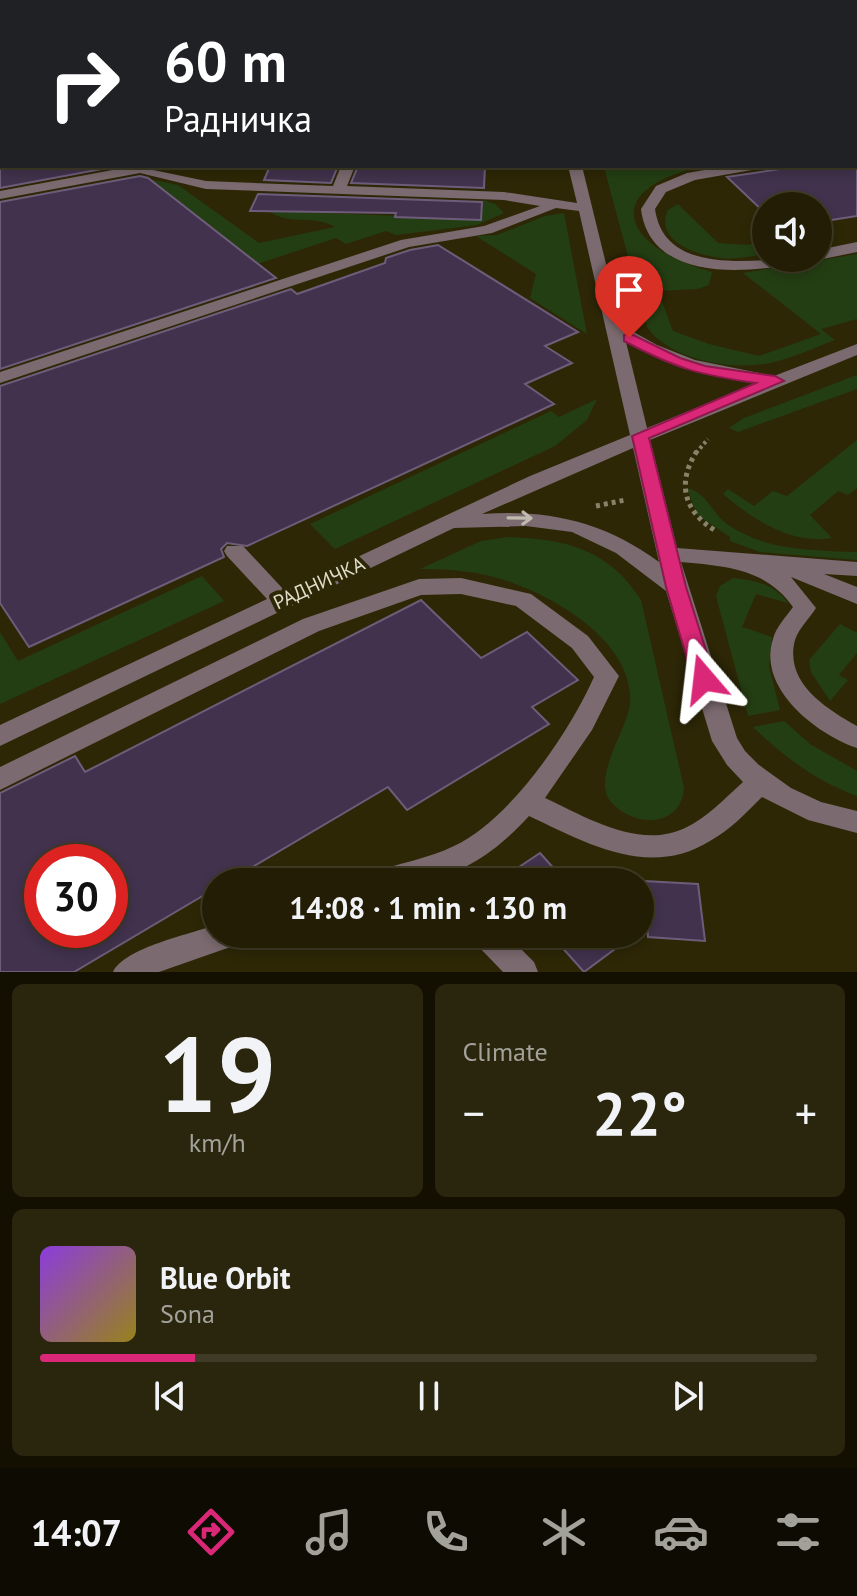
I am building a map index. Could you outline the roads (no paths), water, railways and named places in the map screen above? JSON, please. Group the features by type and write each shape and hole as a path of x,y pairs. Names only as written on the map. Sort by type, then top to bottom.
{"street":[{"path":"0,195 137,168"},
{"path":"146,168 206,185 504,196 553,206 585,208"},
{"path":"338,190 347,168"},
{"path":"575,168 676,587 725,741 738,763 760,783 788,800 857,822"},
{"path":"740,168 692,176 661,189 648,209 653,232 670,248 714,266 752,264"},
{"path":"0,378 406,243 487,230 553,206"},
{"path":"832,252 857,247"},
{"path":"613,327 674,362 702,371 775,381"},
{"name":"РАДНИЧКА","path":"0,736 443,524 640,436 857,349"},
{"path":"443,524 521,517 587,527 616,540 676,587"},
{"path":"235,551 282,601"},
{"path":"668,554 857,569"},
{"path":"740,560 770,573 796,591 805,608 784,640 783,668 800,700 829,723 857,738"},
{"path":"777,563 857,596"},
{"path":"0,779 311,625 419,587 461,586 523,600 580,642 607,676 595,708 527,802 472,851 442,868"},
{"path":"527,802 622,844 654,847 692,838 760,783"},
{"path":"128,972 202,943"},
{"path":"500,948 523,972"}]}
